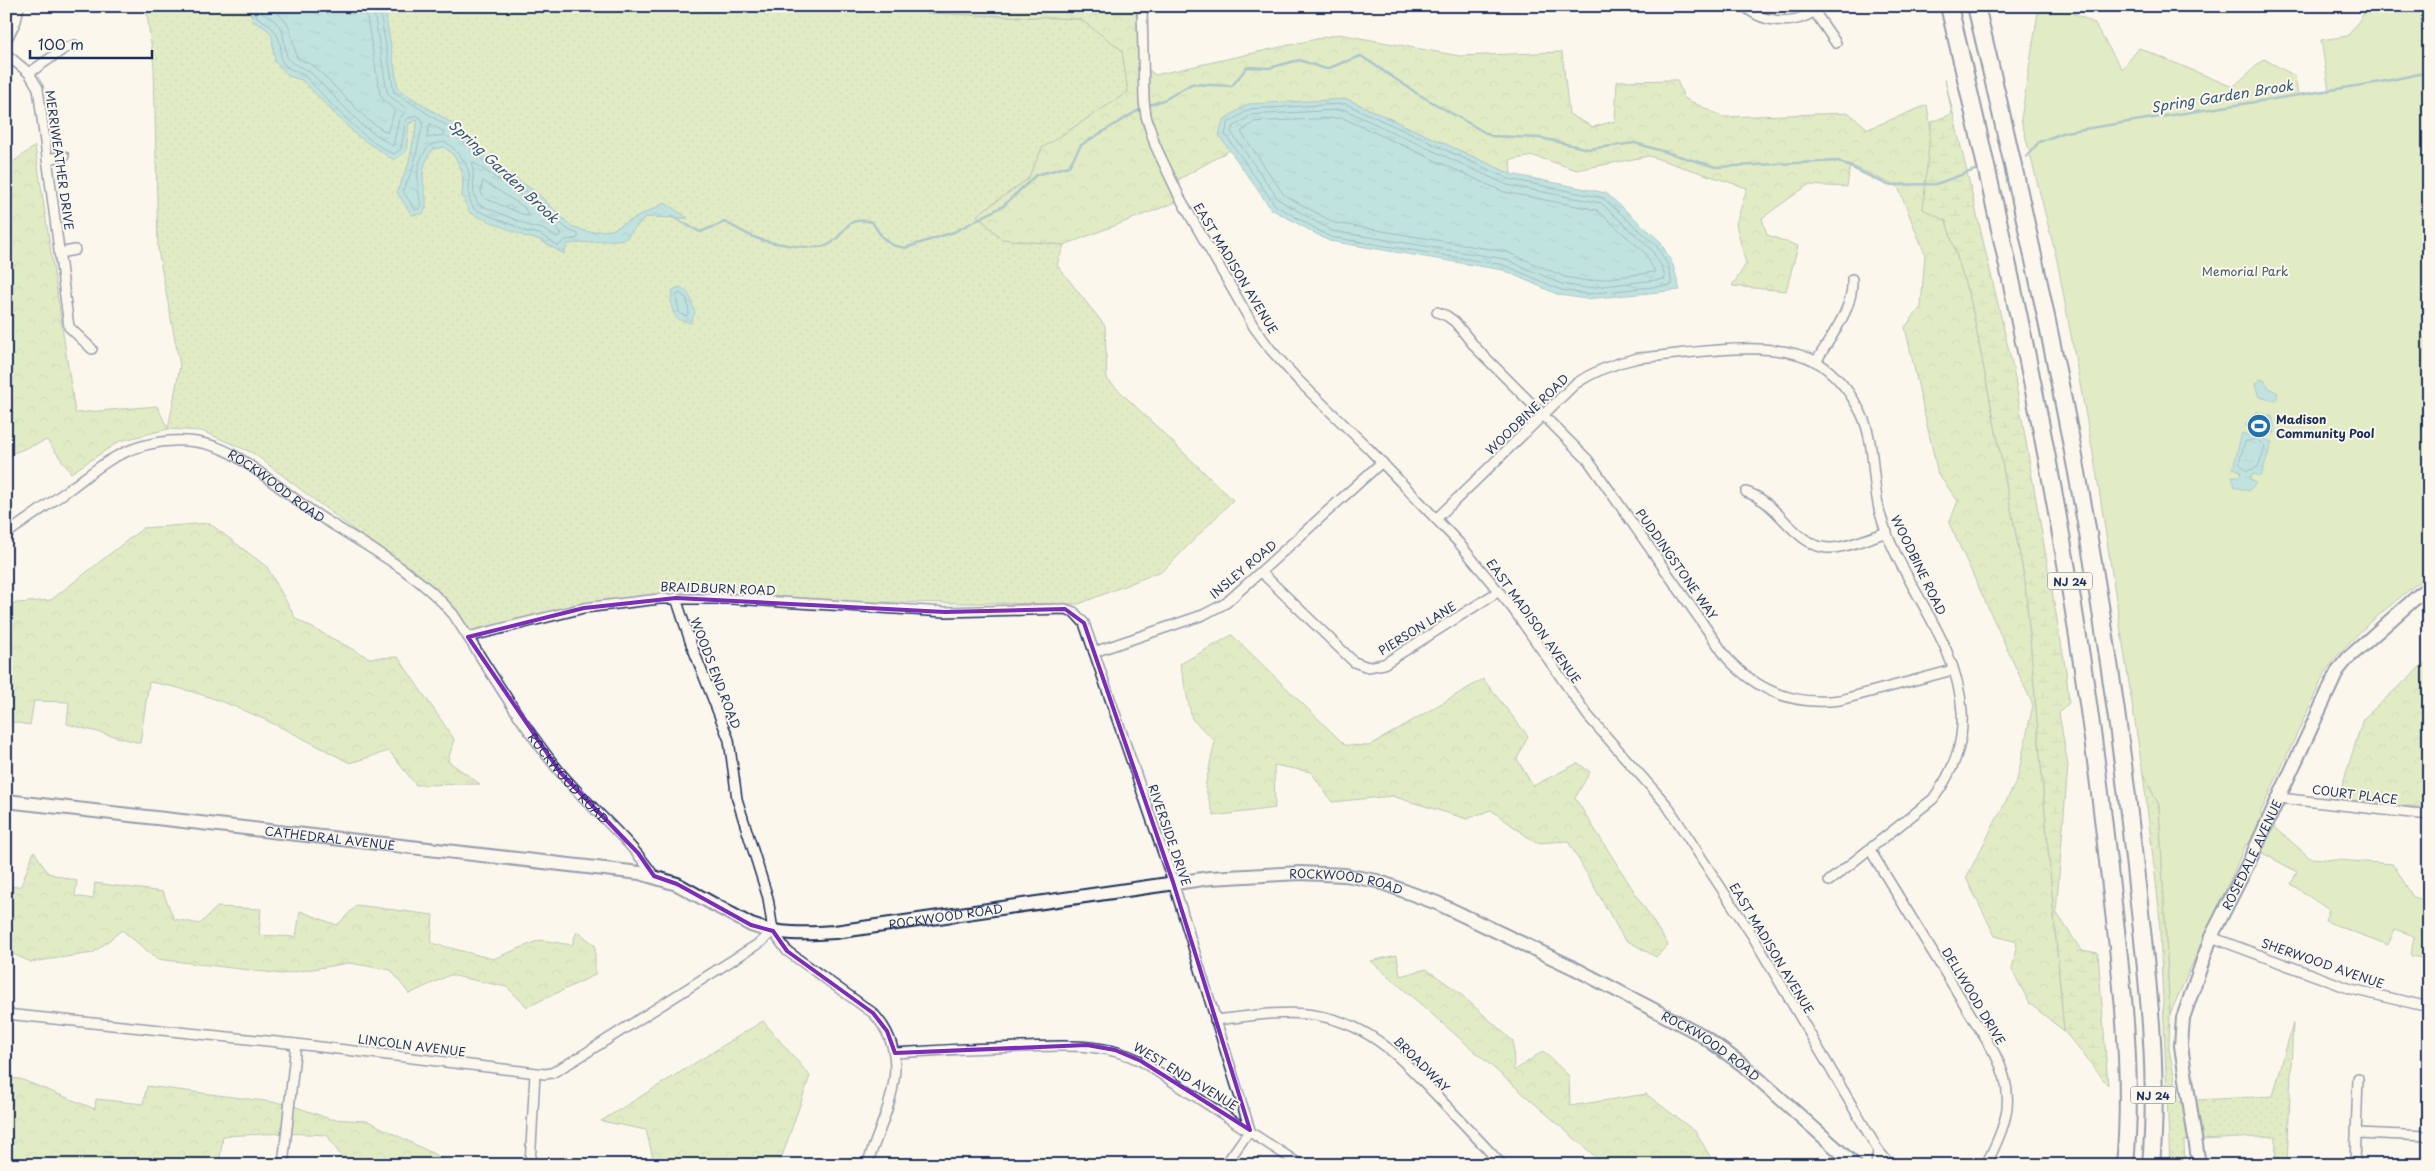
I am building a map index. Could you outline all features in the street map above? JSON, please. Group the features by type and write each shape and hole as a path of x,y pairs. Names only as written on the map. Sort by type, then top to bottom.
{"highway":[{"name":"NJ 24","path":"1949,6 1997,210 2036,392 2072,596 2088,706 2114,920 2126,1066 2125,1165"},
{"name":"NJ 24","path":"1976,6 2023,205 2062,387 2082,494 2109,664 2129,810 2150,1024 2154,1111 2151,1165"}],"street":[{"path":"6,41 16,21 19,6"},
{"name":"EAST MADISON AVENUE","path":"1142,6 1146,116 1163,166 1254,327 1271,350 1299,381 1382,462 1436,519 1499,592 1588,716 1673,814 1752,935 1887,1163"},
{"path":"1744,6 1758,16 1780,21 1806,16 1817,9 1836,43"},
{"path":"6,54 29,73 65,48 75,45"},
{"name":"MERRIWEATHER DRIVE","path":"29,73 38,88 69,327 92,349"},
{"path":"47,159 64,156"},
{"path":"60,253 75,250"},
{"path":"1816,362 1849,303 1852,279"},
{"name":"PUDDINGSTONE WAY","path":"1437,312 1455,322 1476,348 1588,460 1727,658 1750,680 1766,690 1794,700 1824,702 1840,700 1953,670"},
{"name":"WOODBINE ROAD","path":"1436,519 1564,393 1586,377 1620,362 1638,358 1774,348 1802,355 1816,362 1835,377 1846,389 1861,413 1870,442 1876,492 1887,532 1934,625 1953,670 1960,701 1962,732 1959,751 1950,772 1933,799 1829,881"},
{"name":"ROCKWOOD ROAD","path":"6,534 112,459 148,444 176,440 192,441 221,449 236,456 314,512 420,582 453,614 517,713 560,772 589,805 638,852 654,876 677,884 751,925 773,931 800,934 835,932 1173,882 1273,873 1322,873 1378,882 1416,894 1574,968 1700,1034 1743,1065 1855,1165"},
{"name":"INSLEY ROAD","path":"1094,652 1215,610 1226,603 1382,462"},
{"path":"1746,492 1764,500 1804,541 1819,548 1840,549 1887,532"},
{"name":"PIERSON LANE","path":"1261,572 1349,658 1368,667 1384,664 1499,592"},
{"name":"ROSEDALE AVENUE","path":"2200,1165 2181,1046 2181,1033 2186,1010 2211,937 2279,798 2338,670 2348,658 2429,586"},
{"name":"BRAIDBURN ROAD","path":"468,637 584,608 628,601 676,598 971,612"},
{"name":"WOODS END ROAD","path":"676,598 690,641 729,740 737,799 768,898 773,931"},
{"name":"RIVERSIDE DRIVE","path":"971,612 1067,609 1080,616 1084,623 1173,882 1250,1130"},
{"name":"COURT PLACE","path":"2279,798 2429,815"},
{"name":"CATHEDRAL AVENUE","path":"6,801 654,876"},
{"name":"DELLWOOD DRIVE","path":"1870,850 1995,1054 2004,1076 2008,1113 2005,1124 1986,1165"},
{"path":"773,931 787,952 873,1013 887,1031 895,1053 894,1084 867,1165"},
{"name":"LINCOLN AVENUE","path":"6,1014 296,1044 535,1073 552,1073 761,942 773,931"},
{"name":"SHERWOOD AVENUE","path":"2211,937 2350,989 2429,1007"},
{"name":"BROADWAY","path":"1215,1020 1291,1013 1322,1016 1356,1027 1373,1036 1401,1057 1502,1165"},
{"path":"283,1165 296,1044"},
{"name":"WEST END AVENUE","path":"895,1053 962,1048 1087,1045 1115,1050 1141,1061 1250,1130 1301,1165"},
{"path":"530,1165 535,1073"},
{"path":"2355,1165 2358,1078"},
{"path":"1225,1165 1250,1130"},
{"path":"2357,1132 2429,1136"},
{"path":"1876,1165 1878,1150"}],"highlighted area":[{"path":"676,598 945,612 1065,609 1084,623 1173,882 1250,1130 1141,1061 1115,1050 1087,1045 895,1053 887,1031 873,1013 787,951 773,931 751,925 677,884 654,876 638,853 560,772 468,637 584,608"}],"green space":[{"path":"146,6 248,6 253,21 267,29 272,35 275,62 289,76 302,80 356,135 366,141 418,120 408,166 397,192 412,215 426,209 423,171 428,156 433,149 444,147 455,157 461,168 463,181 462,196 505,226 526,237 538,239 564,254 567,244 625,239 645,217 687,218 665,203 612,230 588,232 571,226 536,192 492,163 450,122 398,89 384,6 921,6 926,13 1080,19 1122,50 1128,92 1042,148 1028,179 977,215 1002,239 1064,245 1057,265 1105,326 1107,379 1233,500 1164,570 1079,604 638,600 468,637 422,582 253,453 202,431 168,429 180,366 158,250 154,67"},
{"path":"921,6 1136,10 1141,63 1155,75 1339,34 1459,56 1562,52 1569,114 1593,127 1615,121 1617,81 1677,80 1684,98 1723,117 1849,113 1868,129 1927,105 1946,221 1971,302 2025,581 2064,1031 2030,1004 2012,970 2017,942 1995,936 1966,878 2017,780 2033,705 1949,523 1958,501 1938,474 1905,327 1921,307 1925,254 1898,187 1850,165 1847,187 1808,185 1762,218 1767,235 1798,246 1786,291 1732,286 1746,264 1736,224 1747,188 1649,156 1577,170 1534,156 1510,160 1511,174 1347,99 1219,135 1230,150 1178,180 1174,203 1064,245 1002,239 977,215 1028,179 1042,148 1128,92 1122,50 1080,19 926,13"},
{"name":"Memorial Park","path":"2039,6 2070,6 2071,12 2094,23 2122,69 2139,48 2233,87 2264,59 2295,76 2298,95 2329,90 2321,40 2348,36 2369,6 2429,6 2429,573 2360,632 2335,658 2325,673 2260,814 2310,858 2393,864 2413,897 2429,901 2429,959 2411,956 2414,936 2395,929 2388,945 2325,921 2329,910 2291,884 2297,872 2246,844 2170,1014 2159,805 2143,774 2096,470 2057,260 2021,119"},
{"path":"1945,79 2013,368 2066,671 2069,703 2059,713 2068,766 2056,912 2081,950 2098,953 2108,1085 2064,1031 2025,581 1971,302 1946,221 1923,209 1931,122 1952,114"},
{"path":"35,146 75,413 157,406 168,429 120,441 71,473 47,440 6,456 6,167"},
{"path":"209,523 267,567 296,619 369,658 398,657 454,739 448,761 480,784 416,785 389,751 350,763 253,714 202,695 149,682 140,743 67,724 69,702 34,701 30,725 6,721 6,604 51,600 143,528"},
{"path":"1232,635 1345,745 1369,746 1483,679 1528,736 1517,759 1533,786 1578,763 1590,772 1575,798 1668,945 1656,957 1624,939 1568,841 1536,843 1491,810 1467,819 1392,796 1332,802 1311,772 1274,765 1275,808 1214,816 1205,787 1215,741 1192,719 1180,664"},
{"path":"2429,659 2429,808 2338,799 2363,719"},
{"path":"2143,774 2159,805 2170,1014 2169,1049 2179,1101 2273,1096 2293,1023 2287,1165 2275,1165 2276,1136 2184,1141 2185,1165 2170,1165 2159,908"},
{"path":"34,851 48,873 77,881 75,896 93,899 95,883 163,892 174,919 200,924 217,907 261,909 259,935 296,937 300,911 337,925 357,905 433,915 431,943 493,959 540,940 572,945 577,931 595,945 595,975 527,1007 507,987 450,975 409,994 391,970 349,963 282,974 157,959 122,930 93,953 31,962 6,951 6,887 21,886"},
{"path":"1397,955 1400,976 1426,969 1456,990 1513,1041 1514,1071 1543,1051 1569,1076 1570,1106 1646,1094 1696,1132 1715,1165 1605,1165 1371,961"},
{"path":"763,1021 810,1076 779,1165 682,1165 680,1159 653,1158 646,1130 601,1121"},
{"path":"6,1078 20,1079 95,1109 96,1099 143,1104 147,1086 288,1104 330,1119 368,1121 442,1158 442,1165 347,1165 327,1135 285,1133 223,1136 219,1165 6,1165"}],"water":[{"path":"248,6 384,6 398,89 450,122 492,163 536,192 571,226 588,232 612,230 665,203 688,218 645,217 625,239 567,244 564,254 538,239 526,237 470,213 462,196 464,174 453,154 444,147 433,149 427,159 423,177 426,207 423,214 412,215 397,192 408,166 418,120 409,123 406,152 394,160 356,135 302,80 289,76 275,62 272,35 267,29 253,21"},
{"path":"1347,99 1511,174 1606,193 1660,241 1673,265 1680,290 1586,299 1559,295 1503,270 1329,241 1271,209 1219,135 1223,120 1248,104"},
{"path":"680,287 687,292 693,305 695,313 690,323 677,319 672,308 671,297 673,290"},
{"path":"2260,379 2265,381 2269,388 2278,393 2276,401 2259,397 2255,384"},
{"path":"2257,411 2264,415 2272,415 2275,433 2263,434 2263,439 2272,442 2261,476 2252,474 2250,479 2256,483 2249,491 2235,487 2232,476 2240,476 2241,471 2233,468 2242,433 2251,436 2253,431 2245,425"}],"waterway":[{"name":"Spring Garden Brook","path":"1147,106 1166,99 1191,84 1232,86 1247,67 1269,68 1299,60 1326,69 1361,56 1418,94 1491,136 1541,138 1588,149 1635,143 1716,167 1838,161 1888,185 1936,184 1975,170"},
{"name":"Spring Garden Brook","path":"2026,157 2039,142 2065,132 2381,82 2429,72"},
{"name":"Spring Garden Brook","path":"671,216 700,232 725,222 748,235 762,240 792,246 814,247 828,245 855,221 872,222 882,237 892,245 905,248 954,232 1003,206 1036,175 1069,166 1081,145 1142,108"}],"place":[{"name":"Madison Community Pool","path":"2259,426"}]}
